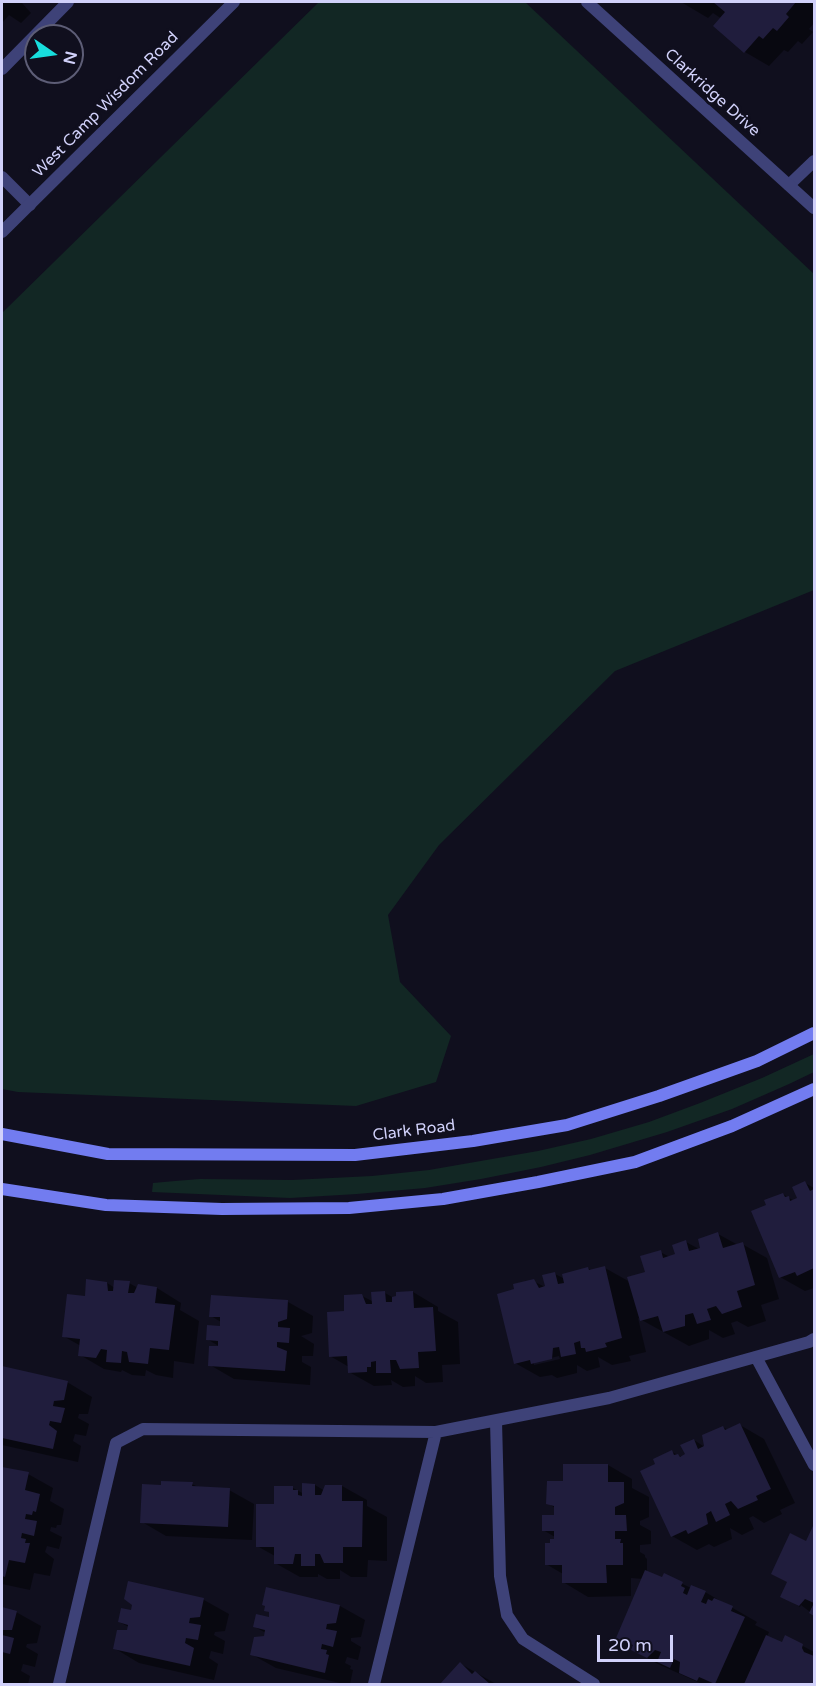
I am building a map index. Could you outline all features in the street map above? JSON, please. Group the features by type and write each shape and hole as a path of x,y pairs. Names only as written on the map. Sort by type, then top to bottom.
{"main road":[{"name":"Clark Road","path":"2,1134 108,1154 355,1155 461,1142 567,1125 659,1096 756,1061 814,1033"},
{"path":"2,1189 106,1205 222,1209 349,1208 443,1199 635,1162 732,1126 814,1089"}],"street":[{"path":"2,69 68,2"},
{"name":"West Camp Wisdom Road","path":"2,232 234,2"},
{"name":"Clarkridge Drive","path":"587,2 814,208"},
{"path":"789,185 814,160"},
{"path":"2,177 30,205"},
{"path":"59,1684 116,1443 143,1429 436,1432 609,1398 814,1339"},
{"path":"756,1357 814,1465"},
{"path":"496,1421 500,1576 507,1616 523,1639 594,1684"},
{"path":"374,1684 436,1432"}],"green space":[{"path":"319,2 525,2 814,274 814,590 615,671 439,845 388,915 400,982 451,1036 436,1082 356,1106 18,1092 2,1089 2,313"},
{"path":"814,1054 814,1072 732,1109 667,1132 541,1167 425,1188 357,1194 290,1198 152,1192 153,1183 200,1179 292,1180 372,1176 429,1170 538,1151 649,1122 762,1078"}],"building":[{"path":"713,2 796,2 786,14 789,17 777,31 773,28 763,39 759,36 744,53 713,26 725,12"},
{"path":"805,1181 810,1191 814,1189 814,1268 797,1276 795,1272 779,1278 751,1211 766,1205 764,1200 783,1193 785,1197 789,1196 790,1201 797,1198 792,1187"},
{"path":"718,1232 723,1248 743,1242 755,1285 737,1291 742,1307 722,1314 716,1306 707,1309 711,1320 697,1324 693,1313 685,1315 685,1326 663,1332 658,1316 640,1321 627,1277 645,1272 640,1256 661,1250 663,1258 675,1254 672,1245 686,1240 689,1251 700,1248 698,1239"},
{"path":"605,1266 622,1338 605,1343 607,1347 586,1352 585,1348 581,1348 580,1341 574,1343 576,1354 561,1357 559,1347 553,1348 552,1359 531,1364 530,1360 514,1364 497,1294 514,1289 513,1284 534,1279 539,1288 545,1286 542,1275 555,1272 558,1284 564,1283 562,1274 588,1267 589,1270"},
{"path":"86,1279 107,1282 108,1291 113,1291 114,1280 130,1281 128,1293 134,1293 138,1284 157,1287 155,1303 175,1305 169,1350 150,1348 148,1364 129,1362 127,1352 122,1351 121,1363 106,1362 107,1350 101,1349 96,1358 78,1356 80,1339 62,1337 67,1294 85,1296"},
{"path":"385,1291 386,1302 392,1302 392,1297 396,1296 396,1292 413,1291 414,1308 433,1307 436,1351 418,1352 419,1368 400,1369 396,1360 390,1360 391,1373 376,1373 376,1361 371,1362 371,1367 367,1367 367,1372 348,1373 347,1356 329,1357 327,1312 344,1311 344,1295 362,1294 366,1304 372,1304 371,1292"},
{"path":"211,1295 288,1300 287,1319 278,1322 278,1327 290,1328 289,1343 277,1342 277,1347 287,1351 285,1371 208,1366 209,1346 218,1346 218,1341 206,1340 207,1325 220,1326 220,1317 209,1317"},
{"path":"2,1366 68,1381 64,1400 54,1401 53,1406 65,1408 61,1423 50,1421 49,1425 57,1431 53,1449 2,1438"},
{"path":"740,1423 771,1489 756,1496 758,1500 738,1509 731,1501 725,1504 730,1515 716,1522 711,1511 706,1514 708,1524 688,1534 686,1530 671,1537 640,1471 655,1464 653,1459 672,1450 674,1455 678,1454 680,1457 685,1454 680,1445 694,1439 698,1449 704,1446 702,1435 723,1426 725,1430"},
{"path":"563,1464 608,1464 608,1482 624,1482 624,1503 615,1507 615,1515 626,1515 627,1531 615,1531 615,1539 621,1539 620,1543 623,1543 623,1565 606,1565 607,1583 562,1583 562,1565 545,1565 545,1543 550,1543 550,1539 554,1539 554,1531 542,1531 542,1515 554,1515 554,1506 546,1504 547,1481 563,1481"},
{"path":"2,1467 29,1472 25,1490 40,1494 36,1512 33,1511 32,1515 26,1514 25,1519 37,1521 34,1536 22,1533 21,1538 26,1539 25,1543 30,1543 25,1563 9,1560 5,1577 2,1576"},
{"path":"161,1481 193,1482 192,1486 230,1488 228,1527 140,1523 142,1484 161,1485"},
{"path":"302,1483 315,1484 315,1495 321,1495 325,1485 342,1485 342,1501 363,1501 362,1547 343,1547 343,1563 324,1563 320,1554 315,1554 315,1566 301,1566 301,1554 295,1554 293,1564 274,1564 274,1547 256,1547 256,1504 274,1504 274,1486 293,1486 293,1490 298,1490 298,1495 302,1496"},
{"path":"813,1526 814,1603 805,1599 799,1606 780,1597 787,1582 771,1574 790,1533 806,1541"},
{"path":"645,1570 662,1577 664,1573 683,1582 681,1586 685,1588 683,1593 687,1595 691,1585 706,1591 701,1602 706,1604 708,1599 712,1601 714,1598 733,1606 731,1611 745,1617 715,1684 699,1677 697,1681 679,1673 680,1662 674,1659 670,1668 657,1662 661,1652 655,1650 647,1658 631,1650 633,1645 616,1638"},
{"path":"128,1581 204,1598 200,1617 190,1618 189,1623 201,1625 198,1640 186,1638 185,1643 194,1648 190,1666 113,1649 117,1630 127,1630 128,1625 118,1622 121,1608 131,1610 132,1605 124,1599"},
{"path":"266,1587 340,1605 336,1623 327,1624 326,1629 337,1631 333,1647 322,1644 321,1649 327,1650 326,1654 329,1655 325,1673 250,1655 254,1637 264,1636 265,1630 253,1627 256,1614 269,1617 269,1612 264,1611 265,1606 262,1605"},
{"path":"814,1603 814,1616 809,1613"},
{"path":"2,1607 17,1611 12,1630 2,1630"},
{"path":"2,1635 14,1638 10,1654 2,1652"},
{"path":"766,1635 782,1642 785,1635 803,1644 804,1652 814,1656 814,1684 744,1684"},
{"path":"460,1662 472,1674 475,1671 490,1684 440,1684"}]}
